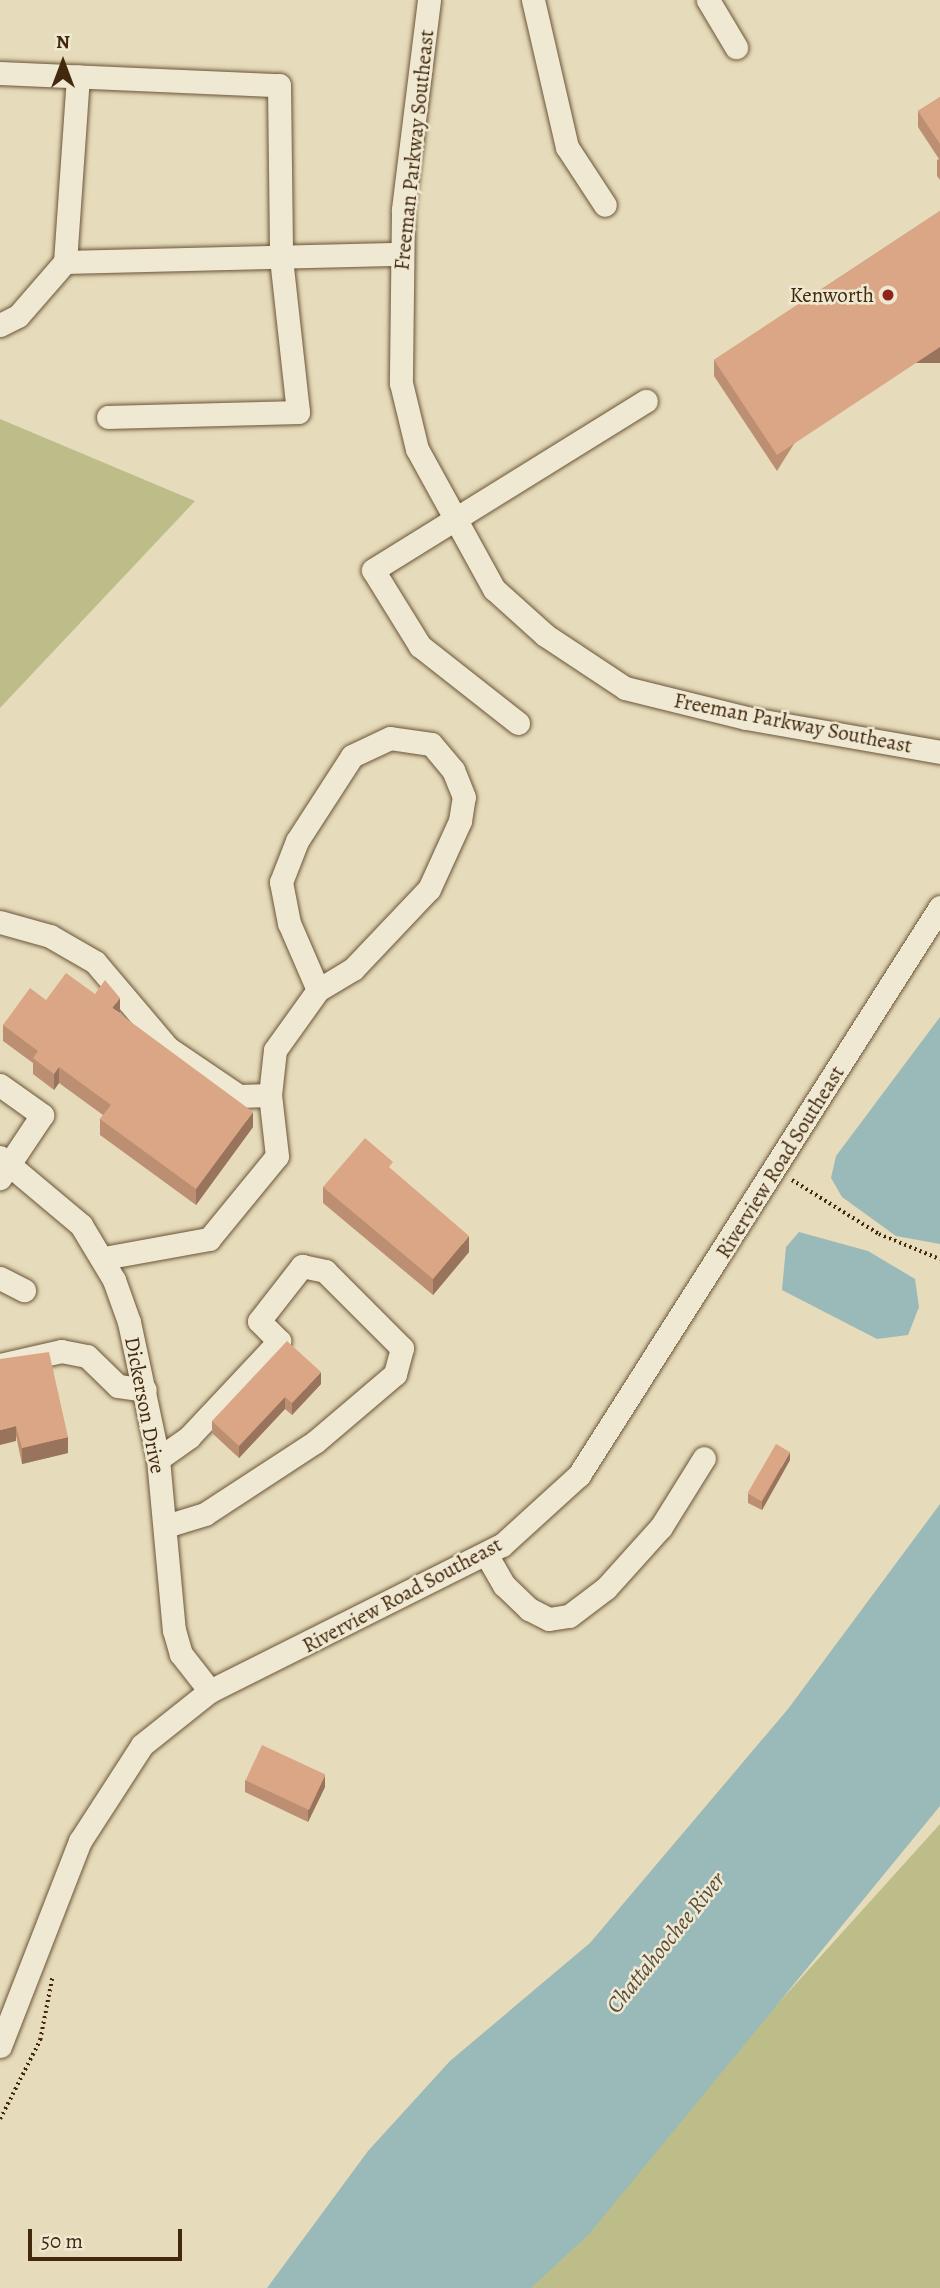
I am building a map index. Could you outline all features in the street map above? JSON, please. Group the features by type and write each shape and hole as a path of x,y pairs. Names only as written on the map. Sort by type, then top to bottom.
{"street":[{"name":"Freeman Parkway Southeast","path":"429,0 401,254 401,383 417,449 495,589 545,635 625,688 746,718 940,752"},
{"path":"533,0 567,147 605,205"},
{"path":"708,0 736,47"},
{"path":"0,73 279,85 281,258 298,412 108,418"},
{"path":"0,325 18,316 65,262 78,76"},
{"path":"65,262 401,254"},
{"path":"518,723 420,646 373,570 456,516 646,401"},
{"path":"104,1258 209,1239 224,1226 277,1156 270,1095 275,1050 318,990 353,970 429,889 464,797 453,770 431,744 390,738 352,756 297,841 281,882 289,923 318,990"},
{"name":"Riverview Road Southeast","path":"0,2046 10,1992 80,1841 115,1780 172,1716 210,1691 486,1554 541,1515 579,1475 940,907"},
{"path":"0,922 50,936 95,962 168,1048 239,1096 270,1095"},
{"path":"0,1086 42,1115 3,1166"},
{"name":"Dickerson Drive","path":"3,1166 81,1225 104,1258 130,1322 158,1459 174,1630 181,1654 210,1691"},
{"path":"158,1459 189,1437 279,1341 259,1321 302,1266 326,1271 402,1348 395,1374 315,1442 205,1514 166,1527"},
{"path":"0,1278 24,1290"},
{"path":"0,1365 61,1351 87,1356 118,1386 145,1390"},
{"path":"486,1554 504,1585 529,1609 549,1619 569,1616 606,1588 661,1527 704,1458"}],"path":[{"path":"775,1170 879,1234 940,1259"},
{"path":"0,2119 40,2040 52,1978"}],"green space":[{"path":"0,419 195,501 0,708"},
{"path":"940,1824 940,2288 515,2288 644,2152"}],"water":[{"path":"940,1017 940,1244 896,1236 842,1197 831,1178 836,1156"},
{"path":"799,1232 868,1251 915,1279 919,1307 908,1335 877,1339 782,1290 786,1247"},
{"name":"Chattahoochee River","path":"940,1504 940,1806 590,2233 531,2288 267,2288 368,2151 450,2061 590,1943 788,1709"}],"building":[{"path":"940,97 940,144 918,111"},
{"name":"Kenworth","path":"940,211 940,347 777,455 714,360"},
{"path":"66,973 95,994 105,980 120,998 112,1008 253,1112 196,1189 100,1119 111,1105 59,1067 54,1074 33,1058 38,1051 3,1025 30,988 46,1000"},
{"path":"365,1138 393,1162 389,1167 469,1236 433,1279 323,1187"},
{"path":"287,1341 321,1372 292,1403 285,1397 239,1446 212,1421"},
{"path":"49,1352 68,1437 22,1448 16,1426 0,1430 0,1359"},
{"path":"776,1444 790,1452 761,1501 748,1493"},
{"path":"262,1745 325,1775 309,1810 246,1780"}],"place":[{"name":"Kenworth","path":"888,295"}]}
